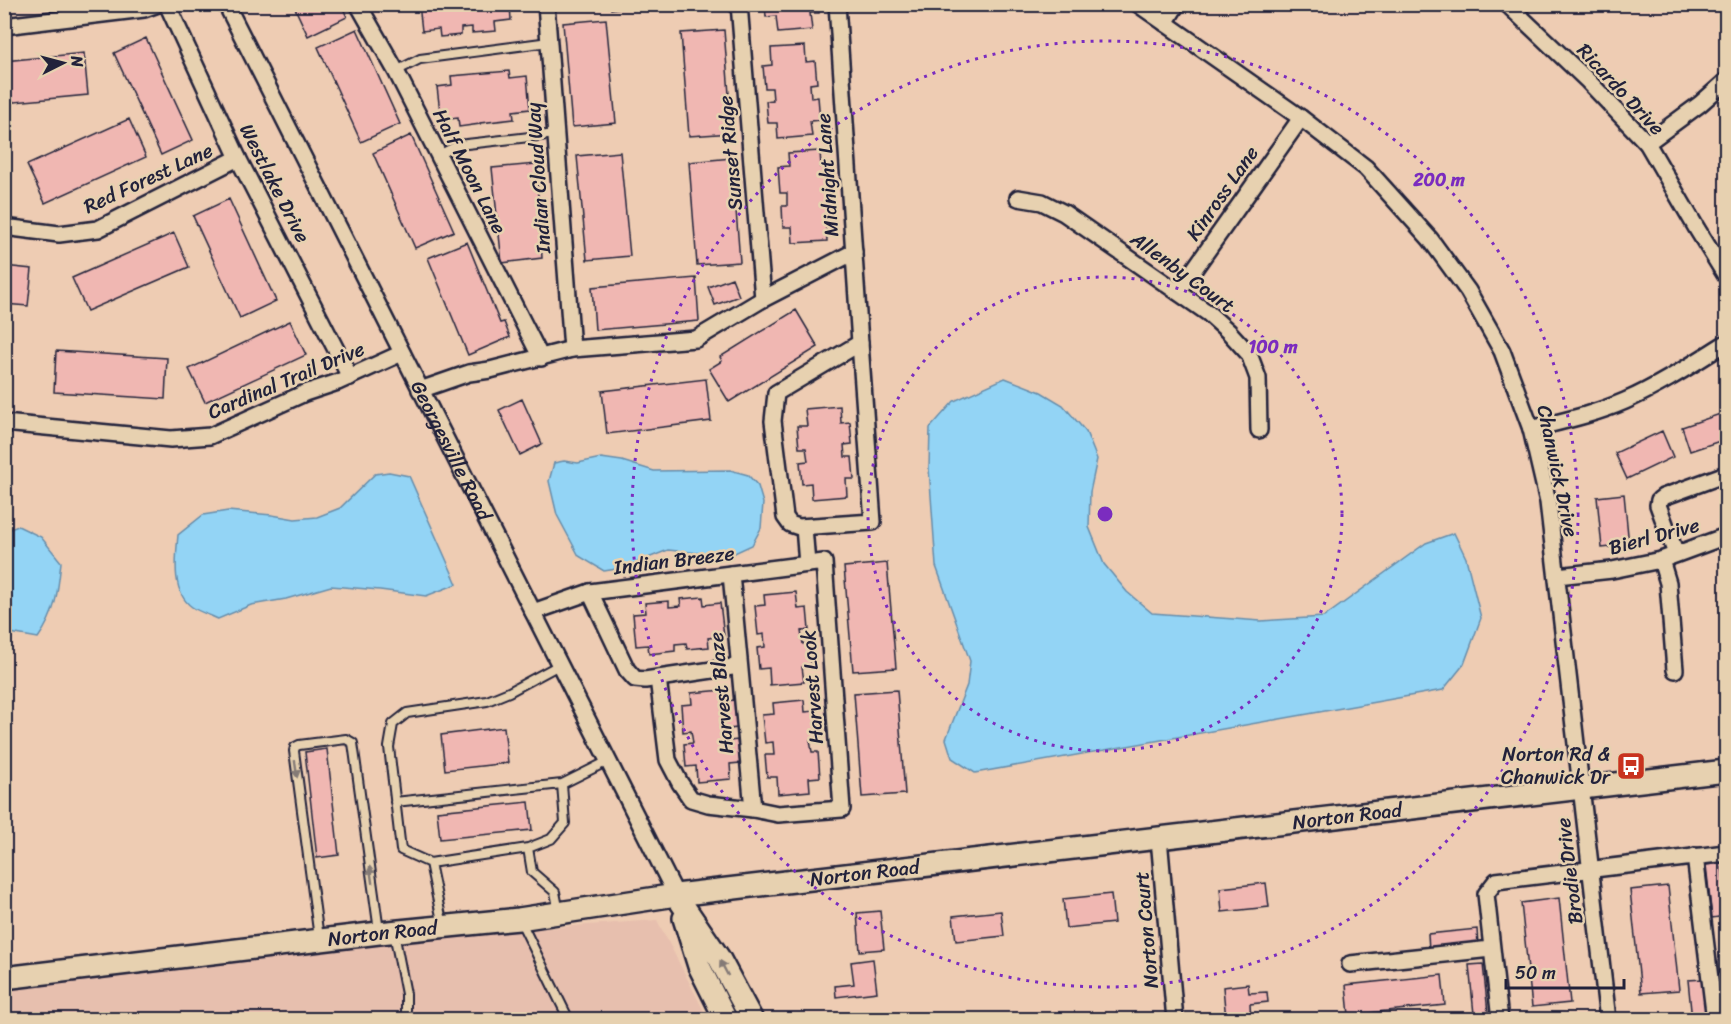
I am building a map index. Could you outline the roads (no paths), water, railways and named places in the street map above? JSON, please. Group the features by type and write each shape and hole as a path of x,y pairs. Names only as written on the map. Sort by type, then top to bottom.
{"main road":[{"name":"Norton Road","path":"4,978 386,932 519,919 676,895 1726,771"},
{"name":"Georgesville Road","path":"676,895 699,966 726,1020"},
{"name":"Georgesville Road","path":"676,895 719,958 752,1020"}],"street":[{"path":"4,26 144,9 158,4"},
{"name":"Westlake Drive","path":"167,4 238,158 350,376"},
{"name":"Georgesville Road","path":"226,4 676,895"},
{"name":"Half Moon Lane","path":"358,4 396,70 542,358"},
{"name":"Indian Cloud Way","path":"546,4 572,349"},
{"name":"Sunset Ridge","path":"739,4 763,299"},
{"name":"Midnight Lane","path":"804,527 873,522 837,4"},
{"name":"Chanwick Drive","path":"1138,4 1300,118 1366,168 1430,239 1468,291 1502,351 1531,429 1548,502 1581,788"},
{"path":"1165,23 1178,4"},
{"name":"Ricardo Drive","path":"1507,4 1588,81 1647,143 1726,276"},
{"path":"1647,143 1700,104 1726,81"},
{"name":"Kinross Lane","path":"1178,292 1300,118"},
{"name":"Red Forest Lane","path":"4,227 59,234 98,229 238,158"},
{"name":"Allenby Court","path":"1018,198 1042,202 1064,213 1178,292 1229,332 1248,354 1258,378 1259,430"},
{"path":"420,390 469,373 542,358 572,349 696,339 763,299 854,252"},
{"path":"807,564 804,527 790,524 784,517 772,421 776,393 860,343"},
{"path":"1531,429 1596,412 1625,401 1648,390 1726,343"},
{"name":"Cardinal Trail Drive","path":"4,423 171,439 210,436 402,353"},
{"path":"1675,670 1668,557 1659,500 1726,474"},
{"name":"Bierl Drive","path":"1557,576 1612,570 1668,557 1726,536"},
{"name":"Indian Breeze","path":"533,612 590,592 824,562"},
{"name":"Harvest Look","path":"753,809 778,814 842,809 824,562"},
{"name":"Harvest Blaze","path":"731,574 753,809"},
{"path":"590,592 627,670 635,679 645,680 740,666"},
{"path":"658,678 668,760 691,800 753,809"},
{"name":"Brodie Drive","path":"1581,788 1608,1020"},
{"name":"Norton Court","path":"1159,838 1175,1020"},
{"path":"1500,1020 1486,894 1496,881 1726,853"},
{"path":"1695,856 1715,1020"},
{"path":"1350,964 1491,949"}],"lane":[{"path":"396,70 420,59 549,42"},
{"path":"439,155 458,145 556,134"},
{"path":"559,665 487,701 407,713 393,724 389,747 401,850 430,862 528,848 551,839 565,823 562,784"},
{"path":"319,940 294,751 299,745 346,739 353,743 386,932 406,994 406,1020"},
{"path":"395,802 562,784 608,761"},
{"path":"528,848 532,872 555,892 559,913"},
{"path":"430,862 443,926"},
{"path":"519,919 569,1020"}],"water":[{"path":"1005,378 1041,392 1063,405 1086,432 1097,459 1090,492 1089,527 1104,564 1127,592 1152,613 1261,621 1324,617 1426,543 1454,533 1466,558 1481,618 1464,664 1443,690 975,773 952,758 946,739 967,685 970,661 936,566 929,468 930,428 954,401"},
{"path":"601,458 622,461 654,471 730,470 748,475 758,486 763,503 761,528 752,545 728,556 668,550 623,568 604,571 579,556 557,515 549,481 554,463 564,461 578,463"},
{"path":"389,472 409,476 457,584 426,596 331,586 286,599 251,605 218,619 195,609 185,601 176,574 178,535 203,515 228,511 295,519 317,517 340,508 375,474"},
{"path":"18,526 41,537 61,562 52,611 38,638 5,632 5,531"}],"place":[{"name":"Norton Rd & Chanwick Dr","path":"1631,766"}]}
